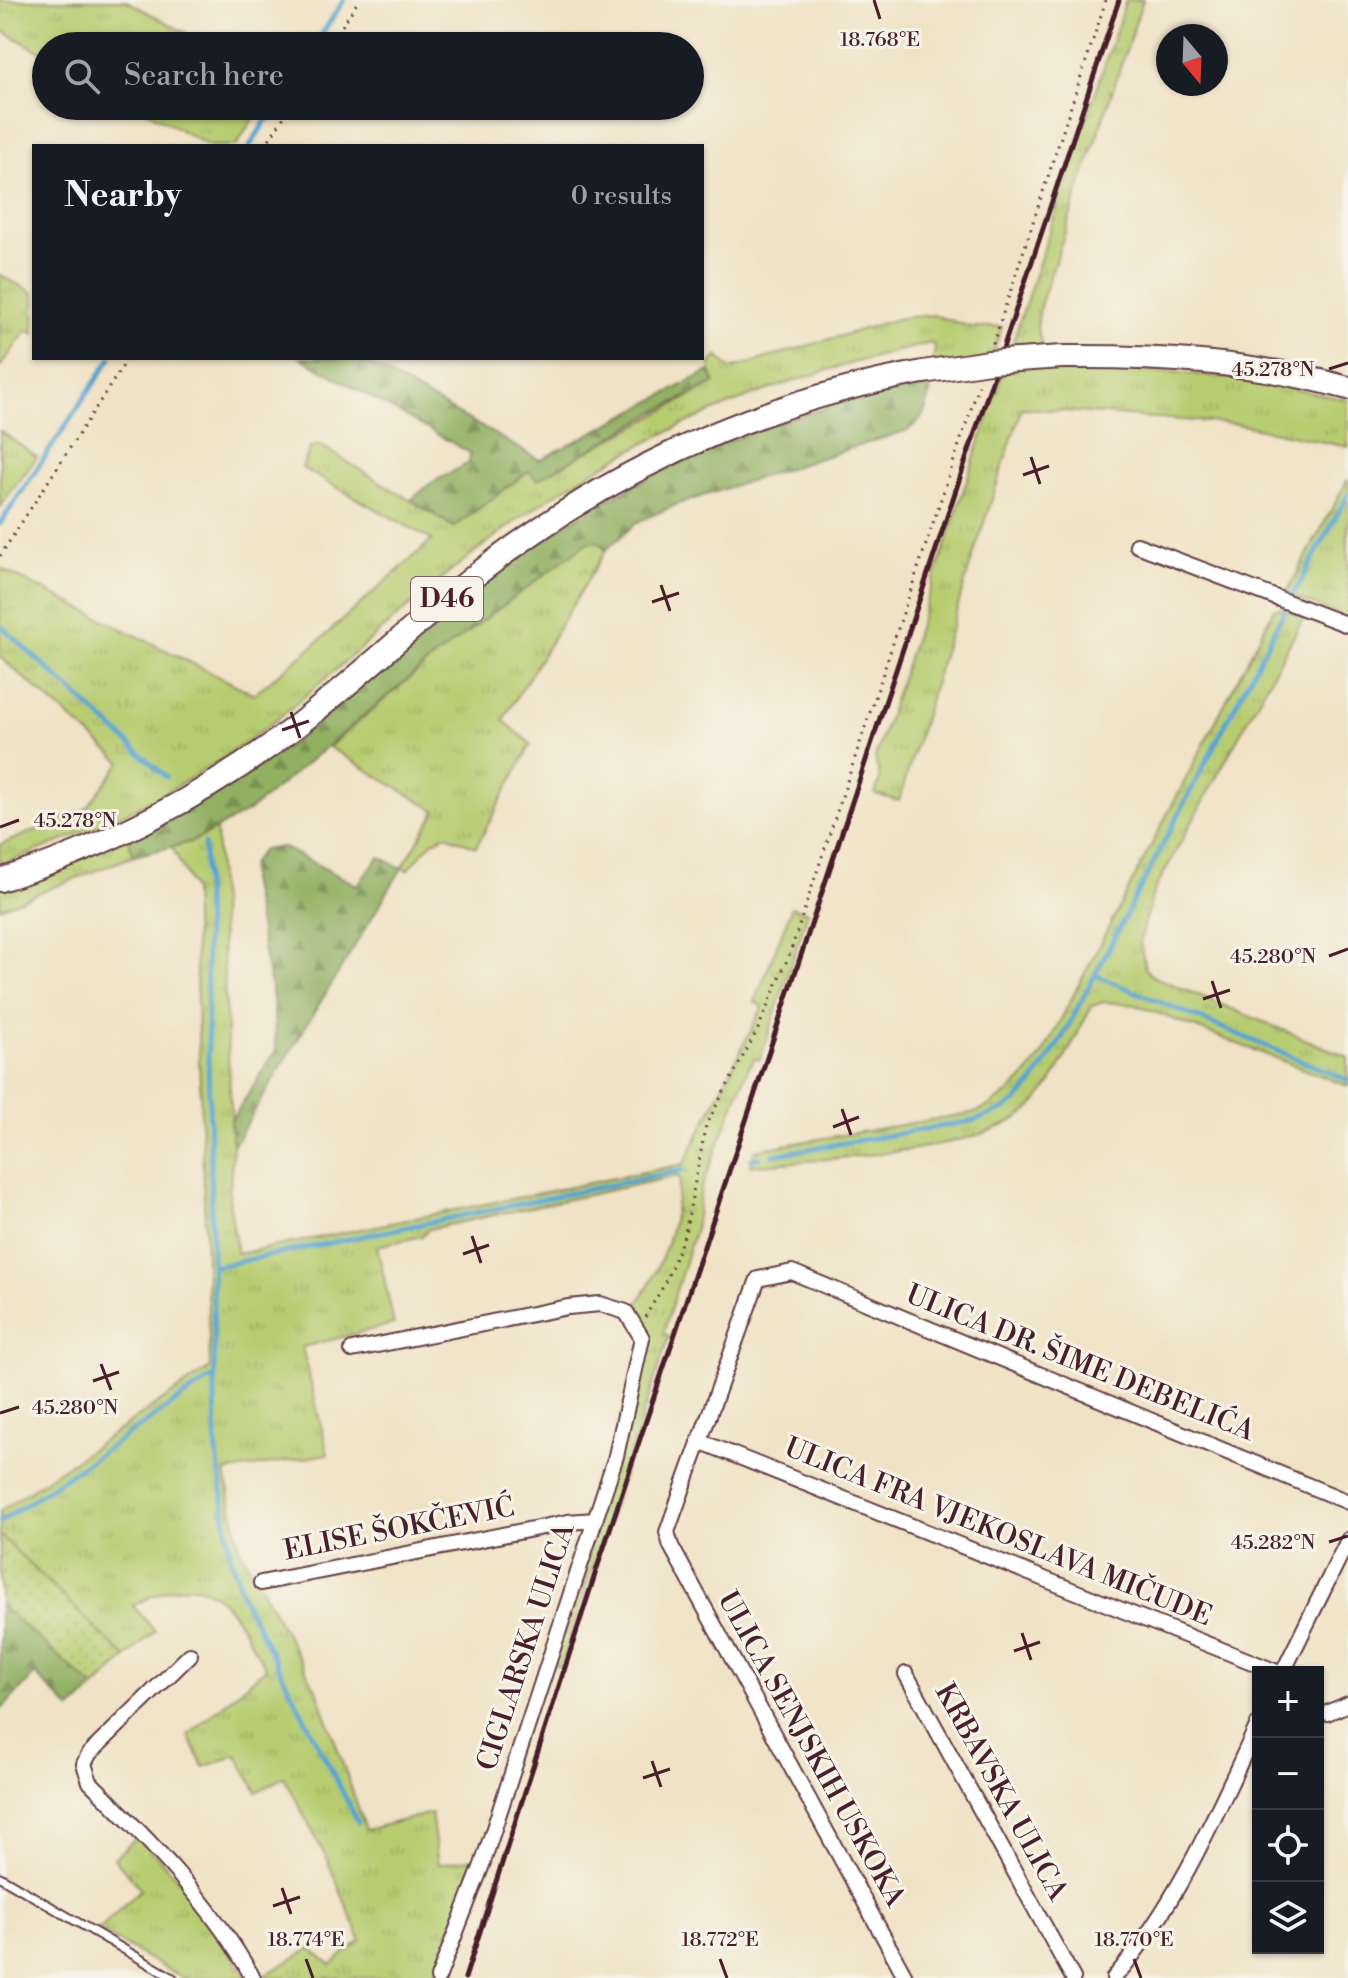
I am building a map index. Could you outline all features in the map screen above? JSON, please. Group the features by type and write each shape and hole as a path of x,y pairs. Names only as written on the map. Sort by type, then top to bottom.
{"main road":[{"name":"D46","path":"0,880 60,859 154,815 270,746 463,585 529,535 595,494 701,440 772,412 881,379 989,362 1062,357 1212,362 1277,371 1348,388"}],"street":[{"path":"1137,545 1348,625"},
{"name":"ULICA DR. ŠIME DEBELIĆA","path":"699,1441 758,1279 792,1272 1348,1502"},
{"path":"352,1350 568,1307 600,1304 626,1312 638,1326"},
{"name":"CIGLARSKA ULICA","path":"438,1978 482,1865 595,1520 636,1375 642,1338 638,1326"},
{"name":"ULICA SENJSKIH USKOKA","path":"699,1441 667,1532 671,1546 906,1978"},
{"name":"ULICA FRA VJEKOSLAVA MIČUDE","path":"699,1441 1265,1666"},
{"name":"ELISE ŠOKČEVIĆ","path":"261,1583 556,1524 595,1520"},
{"path":"1283,1666 1348,1540"},
{"path":"190,1655 89,1754 85,1772 90,1782 175,1869 207,1908 253,1978"},
{"name":"KRBAVSKA ULICA","path":"906,1674 1073,1978"},
{"path":"1327,1713 1348,1704"},
{"path":"1114,1978 1138,1951 1198,1852 1252,1737"}],"lane":[{"path":"0,1877 173,1978"}],"path":[{"path":"338,32 359,0"},
{"path":"991,348 1106,0"},
{"path":"266,144 282,120"},
{"path":"0,556 127,360"},
{"path":"638,1326 664,1285 685,1233 706,1125 758,1029 790,953 981,378"}],"green space":[{"path":"0,0 125,0 184,32 32,32 32,47 0,29"},
{"path":"1126,0 1143,0 1040,306 1037,328 1049,370 1126,369 1200,374 1348,400 1348,447 1237,424 1022,408 972,559 899,801 875,794 880,779 875,758"},
{"path":"163,120 252,120 237,144 205,144"},
{"path":"0,275 32,292 32,333 27,330 0,367"},
{"path":"933,315 971,327 1002,327 986,375 931,383 935,347 931,343 781,385 688,422 643,444 515,521 447,574 282,715 217,762 112,820 0,864 0,845 86,809 121,762 0,657 0,568 254,694 432,540 302,468 310,448 320,445 454,527 529,471 537,479 715,383 710,369 718,356 730,369 900,318"},
{"path":"305,360 363,360 540,460 709,371 715,383 655,412 537,480 529,471 454,527 411,500 431,483 469,463 470,453"},
{"path":"931,383 926,410 908,430 678,504 637,522 606,550 599,542 588,542 437,655 249,811 191,842 134,856 128,838 206,798 263,764 340,705 480,583 609,499 711,449 764,428 873,395"},
{"path":"0,431 37,457 0,507"},
{"path":"1348,479 1348,618 1286,594"},
{"path":"588,541 599,542 606,550 503,720 531,744 476,847 446,835 432,842 408,870 402,868 436,811 329,747 437,655"},
{"path":"1274,609 1304,617 1153,893 1140,941 1145,968 1152,976 1348,1057 1348,1086 1136,1005 1104,1002 1092,1006 1042,1095 1011,1122 980,1134 901,1151 751,1166 755,1150 977,1112 1008,1093 1024,1078 1045,1050"},
{"path":"216,829 233,1146 229,1199 237,1254 684,1164 763,1006 755,1002 792,907 808,912 760,1060 755,1058 749,1066 701,1189 695,1229 663,1334 669,1336 560,1667 551,1664 645,1339 644,1327 634,1310 666,1248 677,1200 680,1179 677,1176 429,1229 422,1236 377,1246 394,1324 302,1347 328,1454 225,1472 240,1549 318,1693 366,1830 431,1813 438,1864 476,1858 434,1978 260,1978 311,1948 331,1965 361,1940 326,1857 284,1777 257,1792 237,1755 204,1767 188,1735 266,1668 229,1608 201,1588 183,1587 133,1606 155,1631 126,1658 0,1535 0,1511 210,1368 193,890 172,847 192,842"},
{"path":"128,838 134,856 0,908 0,888"},
{"path":"282,847 357,885 379,857 402,868 233,1146 230,1122 276,1051 273,998 250,880 251,864 263,850"},
{"path":"0,1535 126,1658 95,1688 0,1605"},
{"path":"0,1605 95,1688 71,1710 35,1674 0,1711"},
{"path":"138,1836 182,1883 247,1978 182,1978 98,1930 141,1889 114,1858"}],"waterway":[{"path":"323,32 344,0"},
{"path":"251,144 266,120"},
{"path":"0,524 110,360"},
{"path":"1292,597 1348,495"},
{"path":"773,1155 973,1121 1001,1111 1017,1101 1062,1038 1285,610"},
{"path":"0,625 166,777"},
{"path":"204,844 216,1444 230,1555 243,1598 358,1822"},
{"path":"1095,975 1348,1080"},
{"path":"751,1159 760,1158"},
{"path":"213,1267 683,1170"},
{"path":"0,1522 214,1376"}],"railway":[{"path":"465,1978 597,1568 1119,0"}]}
